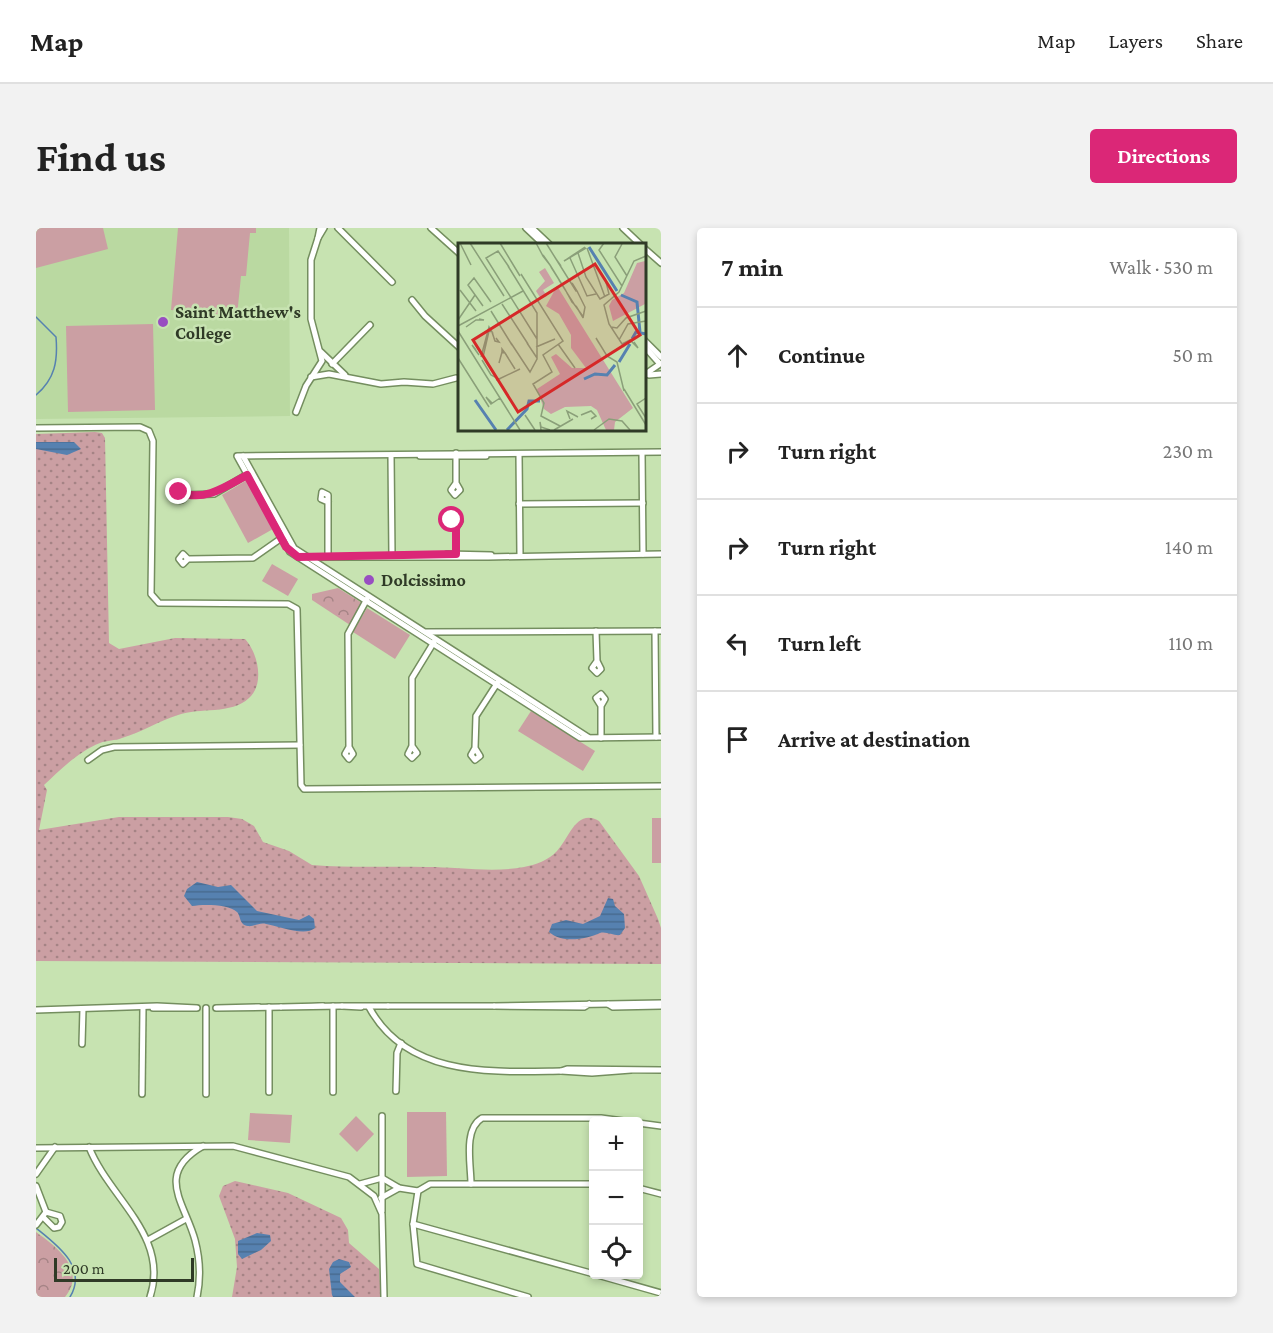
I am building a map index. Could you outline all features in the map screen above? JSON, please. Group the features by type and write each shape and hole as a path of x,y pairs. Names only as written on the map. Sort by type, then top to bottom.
{"street":[{"path":"322,228 311,267 312,325 324,373 381,384 404,382 433,384 458,377"},
{"path":"338,228 392,282"},
{"path":"431,228 458,252"},
{"path":"526,228 542,243"},
{"path":"532,228 548,243"},
{"path":"623,228 639,243"},
{"path":"646,249 661,263"},
{"path":"412,300 425,316 458,346"},
{"path":"332,364 370,325"},
{"path":"646,341 661,357"},
{"path":"646,347 660,364 661,374 646,376"},
{"path":"319,348 347,377"},
{"path":"296,412 311,377 321,366 327,363 332,364"},
{"path":"311,377 329,374 333,371 332,364"},
{"path":"646,375 660,364"},
{"path":"36,428 140,427 149,431 153,441 151,594 156,601 163,604 288,604 297,609 301,785 307,789 661,786"},
{"path":"416,632 658,631 658,737 590,738 416,632 337,578 298,557 288,550 284,537 240,456 661,452"},
{"path":"642,453 643,554"},
{"path":"519,454 520,555"},
{"path":"391,455 392,556"},
{"path":"456,455 456,483"},
{"path":"184,495 214,494 249,473"},
{"path":"328,502 328,556"},
{"path":"519,504 642,503"},
{"path":"456,528 456,556"},
{"path":"284,537 317,566"},
{"path":"188,559 253,558 284,537"},
{"path":"298,557 661,554"},
{"path":"317,566 320,557"},
{"path":"367,598 425,632 434,641"},
{"path":"349,747 348,634 367,598"},
{"path":"596,631 597,661"},
{"path":"412,746 412,678 437,632"},
{"path":"476,748 476,716 498,682"},
{"path":"601,706 601,738"},
{"path":"88,760 102,750 114,747 300,745"},
{"path":"36,1010 658,1004"},
{"path":"333,1006 333,1092"},
{"path":"269,1007 269,1092"},
{"path":"369,1007 379,1022 401,1043 433,1061 469,1070 661,1070"},
{"path":"142,1094 143,1008"},
{"path":"206,1008 206,1094"},
{"path":"82,1044 83,1009"},
{"path":"396,1091 398,1053 401,1043"},
{"path":"382,1116 384,1297"},
{"path":"471,1184 471,1131 475,1123 482,1118 601,1118 661,1126"},
{"path":"197,1297 198,1257 195,1240 177,1199 175,1181 187,1160 203,1146"},
{"path":"36,1148 203,1146 246,1149 344,1175 360,1184 377,1201 382,1214"},
{"path":"36,1174 55,1147"},
{"path":"88,1147 148,1240 154,1263 150,1297"},
{"path":"360,1184 382,1178 399,1188 418,1191 430,1184 589,1184"},
{"path":"36,1186 41,1219"},
{"path":"377,1201 399,1188"},
{"path":"643,1189 661,1194"},
{"path":"418,1191 413,1224 415,1260 418,1264 528,1297"},
{"path":"148,1240 186,1219"},
{"path":"413,1224 589,1273"},
{"path":"414,1237 426,1229"},
{"path":"612,1279 661,1293"}],"shaded area":[{"name":"Saint Matthew's College","path":"36,228 289,228 290,416 36,419"}],"green space":[{"path":"36,228 103,228 108,249 36,268"},
{"path":"178,228 256,228 256,233 250,233 246,276 241,276 237,316 171,310"},
{"path":"153,324 155,410 68,412 66,326"},
{"path":"102,433 105,438 109,643 119,649 175,638 245,639 256,660 257,685 249,698 233,707 178,715 129,736 92,746 63,767 44,785 47,790 39,830 119,817 228,817 242,819 254,826 263,842 289,851 312,865 500,870 528,866 546,859 557,851 579,822 591,818 599,821 639,876 661,928 661,964 36,961 36,434"},
{"path":"247,480 273,529 248,543 222,495"},
{"path":"272,564 298,579 288,596 262,581"},
{"path":"338,588 362,603 350,625 312,600 312,594"},
{"path":"367,608 410,635 395,659 353,632"},
{"path":"531,711 595,751 583,771 518,731"},
{"path":"652,818 661,818 661,863 652,863"},
{"path":"407,1112 446,1112 447,1176 407,1177"},
{"path":"250,1113 292,1115 290,1143 248,1140"},
{"path":"356,1116 374,1134 357,1152 339,1134"},
{"path":"235,1181 288,1193 341,1218 348,1230 349,1243 379,1269 381,1297 232,1297 237,1267 235,1239 219,1196 223,1186"},
{"path":"36,1232 67,1260 73,1278 65,1297 36,1297"}],"water":[{"path":"36,442 74,442 81,449 67,455 36,449"},
{"path":"197,882 218,887 231,885 257,911 299,920 309,915 314,919 315,928 305,931 264,924 248,926 242,922 237,912 228,907 192,906 184,896 187,889"},
{"path":"608,898 613,899 615,906 624,914 625,928 620,935 602,933 568,939 549,932 552,924 566,920 583,924 600,916"},
{"path":"257,1233 270,1235 271,1241 261,1250 242,1259 238,1254 238,1241"},
{"path":"339,1259 349,1262 351,1267 340,1274 340,1282 355,1297 333,1297 332,1295 329,1269 333,1262"}],"waterway":[{"path":"36,317 56,337 54,369 47,383 36,395"},
{"path":"36,1228 61,1249 73,1266 75,1286 70,1297"}],"place":[{"name":"Saint Matthew's College","path":"163,322"},
{"name":"Dolcissimo","path":"369,580"}],"route":[{"path":"179,492 184,495 210,495 247,475 286,547 298,557 456,554 456,528 452,520"}]}
